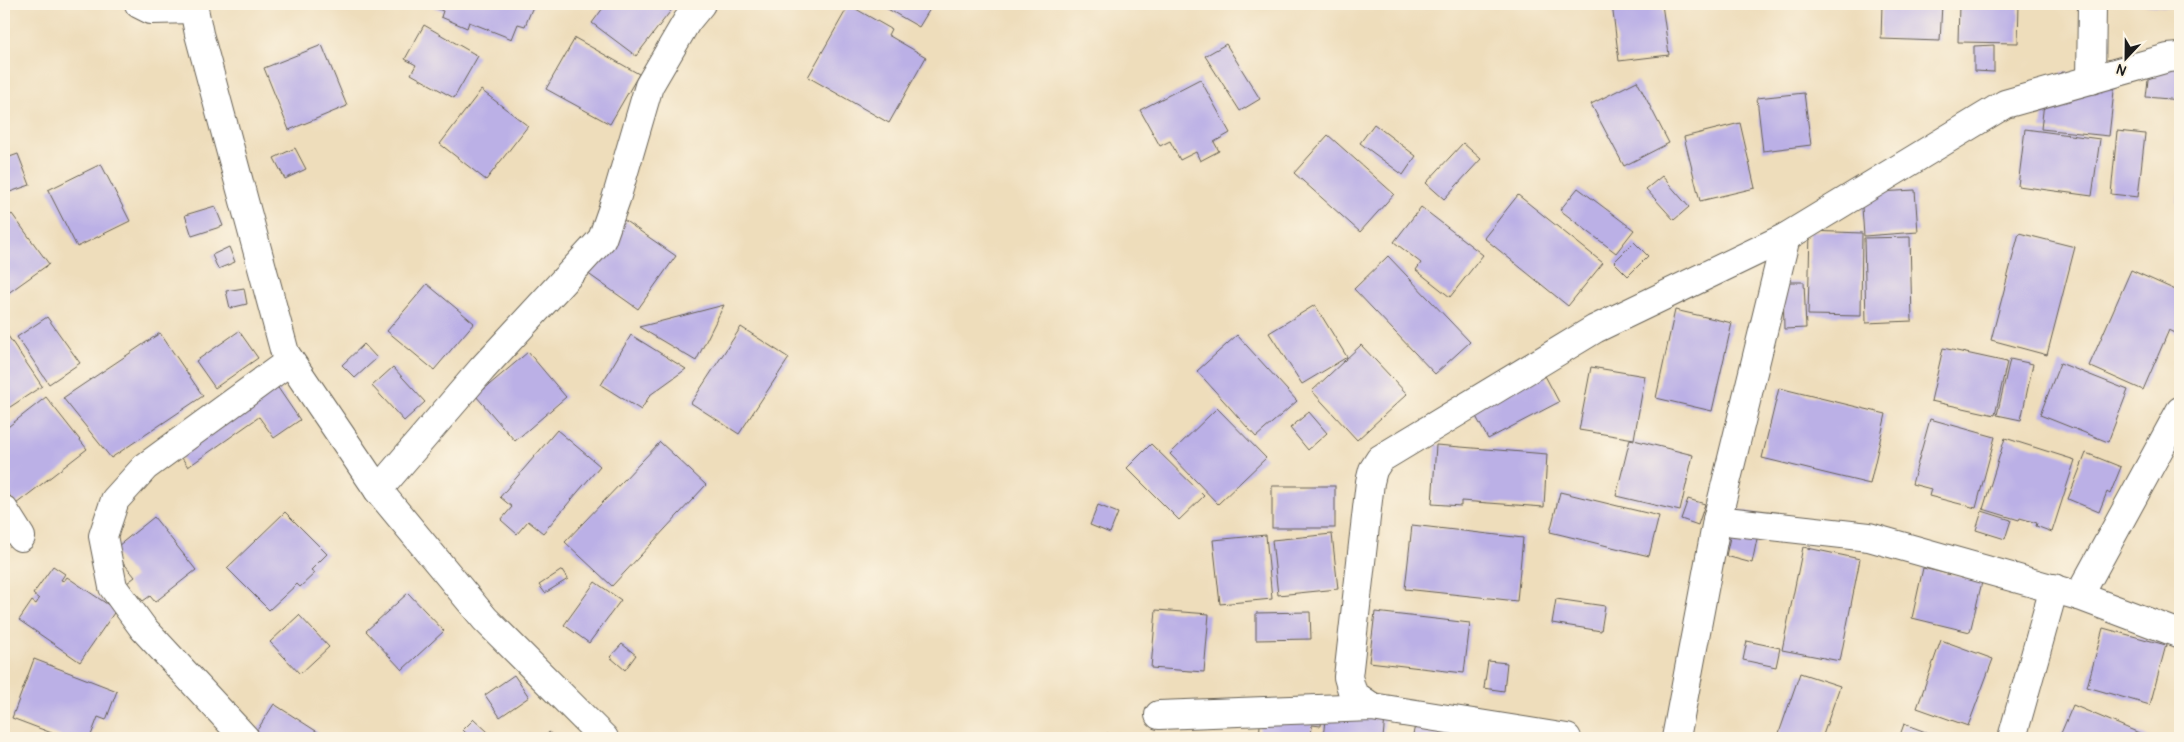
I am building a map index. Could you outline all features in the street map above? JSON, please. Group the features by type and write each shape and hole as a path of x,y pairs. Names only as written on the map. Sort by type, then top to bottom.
{"street":[{"path":"139,4 152,10 194,6 199,34 285,353 378,490 486,619 604,738"},
{"path":"378,490 482,369 602,239 616,200 649,86 687,21 701,4"},
{"path":"2091,80 2092,4"},
{"path":"1372,707 1353,694 1348,677 1370,482 1373,470 1380,459 1594,330 1786,238 2005,104 2168,58 2180,57"},
{"path":"1676,738 1717,520 1786,238"},
{"path":"245,738 143,628 118,594 114,587 103,536 115,500 146,467 290,360"},
{"path":"2080,596 2180,411"},
{"path":"4,510 21,537"},
{"path":"1717,520 1869,537 2080,596 2180,634"},
{"path":"2012,738 2054,588"},
{"path":"1159,715 1372,707 1567,738"}],"building":[{"path":"426,4 534,4 525,26 518,24 512,39 469,22 467,28 441,17 443,11"},
{"path":"606,4 676,4 636,56 592,23"},
{"path":"879,4 933,4 919,27"},
{"path":"1612,4 1662,4 1669,55 1619,61"},
{"path":"1882,4 1942,4 1940,41 1881,39"},
{"path":"1959,4 2019,4 2018,43 1958,42"},
{"path":"2180,4 2180,8 2145,5"},
{"path":"849,5 891,29 888,35 926,57 889,123 808,77"},
{"path":"424,25 478,56 454,98 411,74 416,65 405,59"},
{"path":"575,38 639,74 610,124 546,89"},
{"path":"1226,44 1260,99 1240,111 1205,56"},
{"path":"322,45 347,106 289,130 264,68"},
{"path":"1994,45 1994,72 1974,71 1974,46"},
{"path":"2151,54 2180,57 2180,100 2146,97"},
{"path":"2117,64 2109,136 2041,129 2046,85 2059,86 2061,72 2088,75"},
{"path":"1200,79 1230,133 1214,142 1219,151 1200,161 1196,152 1180,160 1170,141 1160,146 1140,110"},
{"path":"1637,81 1669,143 1624,166 1591,104"},
{"path":"481,90 528,126 486,180 440,144"},
{"path":"1804,93 1811,145 1763,151 1757,98"},
{"path":"1740,123 1755,188 1700,201 1684,137"},
{"path":"1374,124 1416,156 1403,175 1360,143"},
{"path":"2025,129 2100,139 2092,196 2018,186"},
{"path":"2117,131 2145,134 2138,197 2111,194"},
{"path":"1328,135 1394,194 1360,232 1294,173"},
{"path":"1463,143 1481,159 1444,199 1426,183"},
{"path":"295,148 306,169 285,179 274,158"},
{"path":"18,154 30,185 4,194 4,159"},
{"path":"101,164 130,221 77,247 48,190"},
{"path":"1662,176 1689,207 1674,220 1646,189"},
{"path":"1578,188 1634,230 1616,253 1560,210"},
{"path":"1915,190 1918,232 1864,236 1861,193"},
{"path":"2180,191 2180,204 2176,202"},
{"path":"1518,195 1603,263 1568,306 1484,238"},
{"path":"215,206 223,226 192,236 185,215"},
{"path":"1421,207 1483,255 1450,297 1416,270 1421,263 1394,242"},
{"path":"12,214 49,264 4,296 4,220"},
{"path":"624,220 676,256 638,309 587,273"},
{"path":"1810,231 1862,233 1861,316 1808,315"},
{"path":"2019,233 2075,247 2047,355 1991,340"},
{"path":"1910,237 1912,321 1866,323 1864,238"},
{"path":"1634,242 1648,256 1628,276 1614,262"},
{"path":"229,247 235,262 218,269 212,255"},
{"path":"1388,256 1470,342 1435,374 1354,289"},
{"path":"2131,270 2180,292 2180,335 2169,330 2143,390 2089,366"},
{"path":"1783,282 1804,282 1806,328 1784,329"},
{"path":"427,284 474,323 434,370 387,331"},
{"path":"244,288 247,304 230,308 226,291"},
{"path":"724,305 696,361 639,327"},
{"path":"1315,305 1347,357 1302,384 1269,333"},
{"path":"1675,310 1732,323 1712,411 1656,398"},
{"path":"47,317 80,363 49,384 17,337"},
{"path":"741,327 789,358 739,434 691,403"},
{"path":"239,331 258,358 215,388 196,361"},
{"path":"6,333 42,386 4,411 4,334"},
{"path":"160,333 203,396 111,458 63,398"},
{"path":"631,335 686,369 650,395 641,410 601,385"},
{"path":"1237,335 1297,401 1256,437 1197,371"},
{"path":"364,344 377,358 355,378 342,365"},
{"path":"1361,345 1407,394 1357,440 1312,391"},
{"path":"1943,348 2007,362 1995,415 1931,401"},
{"path":"528,352 566,397 515,441 476,396"},
{"path":"2010,359 2033,364 2021,420 1997,415"},
{"path":"2060,363 2128,390 2108,442 2040,415"},
{"path":"393,367 425,402 404,421 372,386"},
{"path":"1591,367 1645,376 1634,439 1579,430"},
{"path":"1542,370 1559,402 1488,439 1471,407"},
{"path":"272,379 300,420 274,438 259,417 188,467 174,446"},
{"path":"1779,388 1886,414 1870,484 1762,458"},
{"path":"46,397 87,449 16,504 4,488 4,430"},
{"path":"1217,408 1266,458 1218,504 1170,454"},
{"path":"1309,412 1327,433 1308,450 1290,428"},
{"path":"1930,419 1995,437 1976,508 1929,496 1931,489 1912,484"},
{"path":"557,430 600,466 543,533 528,521 517,534 501,520 512,507 500,497"},
{"path":"2005,438 2075,460 2052,532 2036,526 2037,523 2020,518 2019,520 1983,509"},
{"path":"1630,439 1693,455 1680,511 1616,496"},
{"path":"660,442 706,485 612,586 565,542"},
{"path":"1151,444 1204,496 1179,520 1127,468"},
{"path":"1436,445 1547,454 1544,507 1461,501 1461,506 1432,504"},
{"path":"2086,453 2121,467 2110,494 2107,492 2099,512 2068,499"},
{"path":"1272,486 1335,486 1335,528 1272,528"},
{"path":"1560,492 1659,516 1649,556 1550,532"},
{"path":"1688,499 1705,504 1698,525 1681,519"},
{"path":"1098,505 1118,513 1110,533 1090,525"},
{"path":"1736,509 1762,515 1752,563 1726,556"},
{"path":"1982,511 2011,520 2005,539 1976,530"},
{"path":"285,512 327,554 311,570 315,573 300,587 297,584 269,610 227,568"},
{"path":"154,517 196,570 155,602 150,596 143,601 127,583 135,577 113,550"},
{"path":"1412,525 1523,538 1517,601 1405,589"},
{"path":"1332,534 1338,589 1278,595 1272,540"},
{"path":"1266,535 1272,599 1220,604 1213,540"},
{"path":"1803,547 1860,559 1840,661 1782,650"},
{"path":"53,566 65,574 61,580 64,581 67,577 116,610 80,662 19,620 32,601 36,604 39,599 33,594"},
{"path":"1923,568 1982,582 1970,632 1912,618"},
{"path":"562,570 568,579 545,593 539,585"},
{"path":"595,582 621,600 589,643 564,625"},
{"path":"408,593 444,631 402,670 366,631"},
{"path":"1556,599 1605,606 1601,631 1552,623"},
{"path":"1156,610 1209,614 1204,672 1151,668"},
{"path":"1310,612 1311,639 1256,640 1256,613"},
{"path":"1375,612 1470,623 1464,673 1369,662"},
{"path":"299,615 329,647 300,674 270,642"},
{"path":"2103,628 2166,645 2150,705 2087,687"},
{"path":"1941,640 1993,659 1968,726 1917,708"},
{"path":"1747,641 1780,648 1776,667 1743,660"},
{"path":"622,644 636,655 625,670 610,657"},
{"path":"34,659 117,691 106,720 98,717 90,738 65,738 12,718"},
{"path":"1488,661 1507,663 1504,691 1484,688"},
{"path":"1800,673 1840,686 1822,738 1794,738 1779,733"},
{"path":"514,675 529,697 500,717 485,695"},
{"path":"1262,700 1323,707 1321,726 1312,725 1311,738 1259,738"},
{"path":"274,704 327,738 259,738 254,735"},
{"path":"2073,705 2151,738 2059,738"},
{"path":"1326,711 1385,717 1383,738 1323,738"},
{"path":"474,719 488,732 482,738 471,738 463,730"},
{"path":"1416,722 1466,734 1465,738 1412,738"},
{"path":"1904,724 1942,738 1899,738"},
{"path":"549,732 556,738 544,738"},
{"path":"1108,733 1110,738 1097,738"}]}
